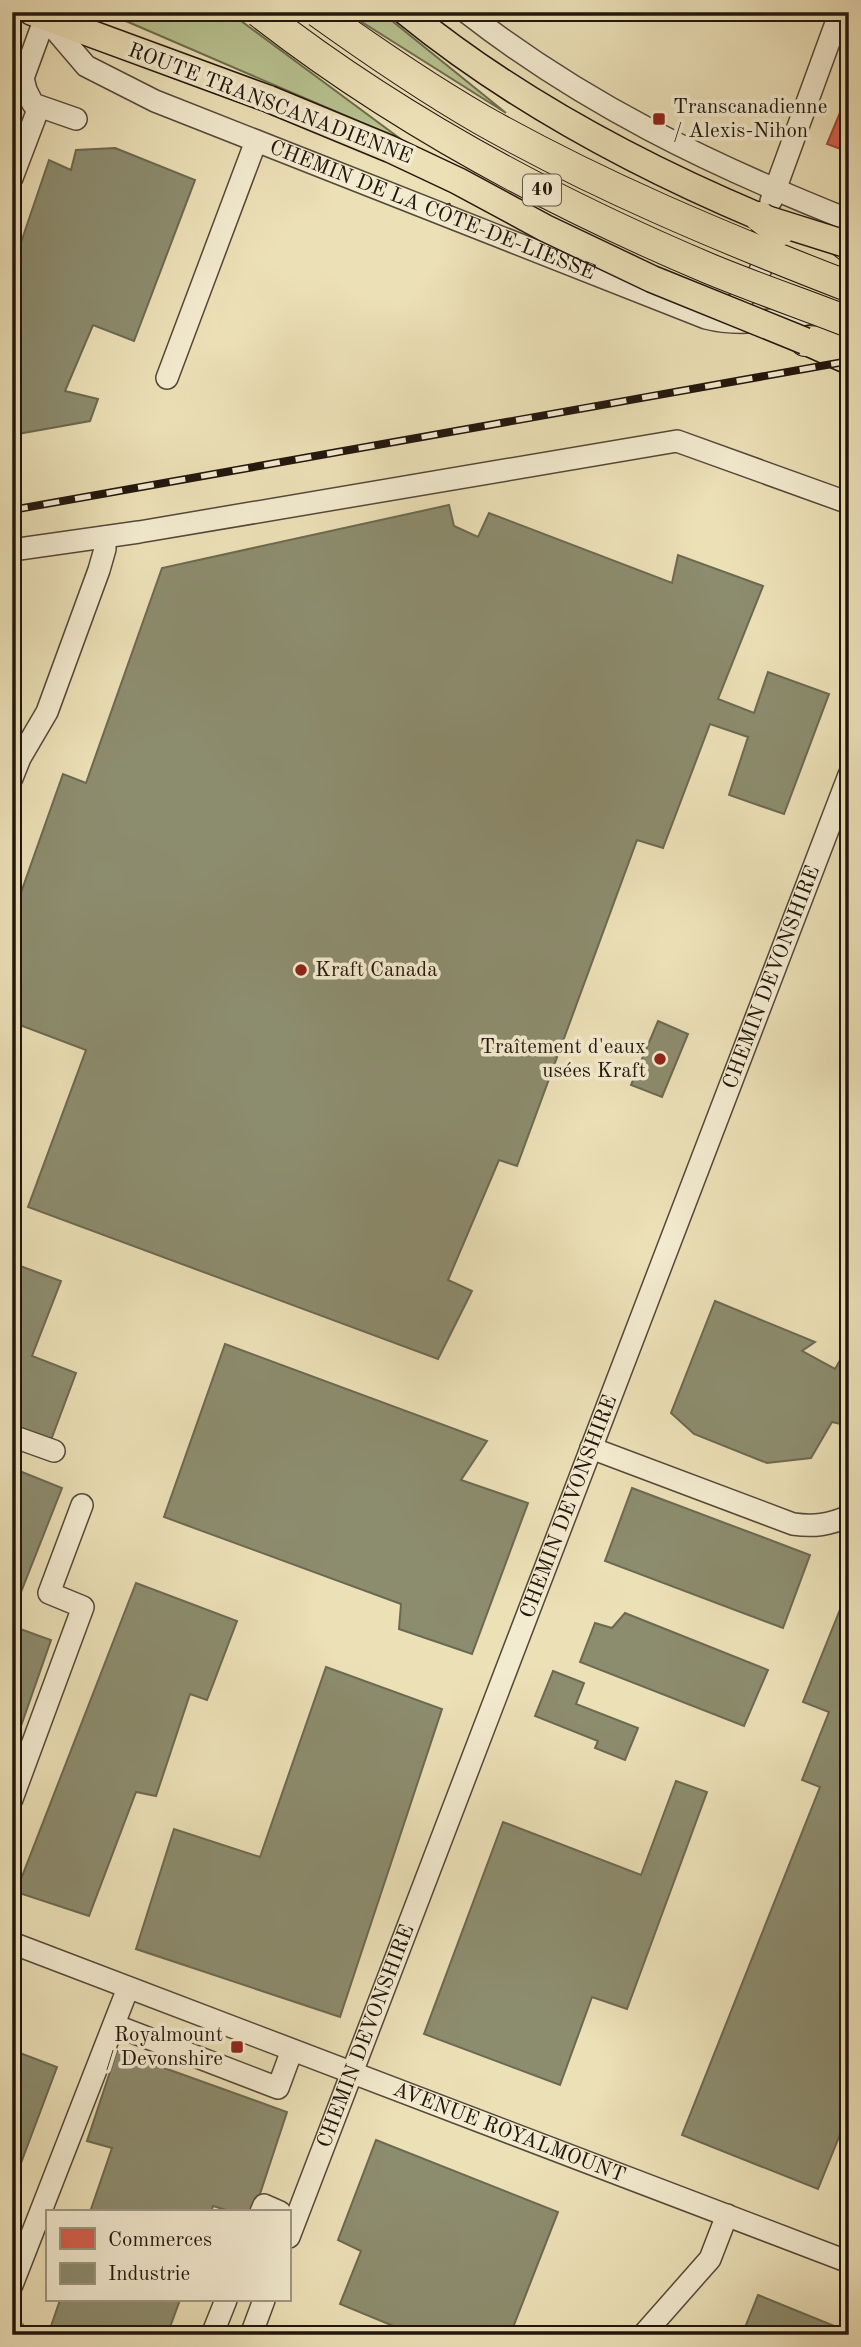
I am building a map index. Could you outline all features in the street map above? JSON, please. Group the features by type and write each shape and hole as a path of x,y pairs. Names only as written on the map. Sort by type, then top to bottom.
{"highway":[{"name":"40","path":"259,12 378,96 522,181 677,255 849,322"},
{"name":"40","path":"318,12 437,93 578,170 848,293"},
{"path":"760,217 848,293"},
{"path":"805,341 849,342"}],"main road":[{"path":"406,12 463,57 559,118 673,179 760,217 849,245"},
{"name":"ROUTE TRANSCANADIENNE","path":"39,15 269,99 390,149 652,279 849,360"}],"street":[{"path":"466,12 534,61 604,105 678,146 849,219"},
{"path":"706,318 734,307 759,275 769,240 770,207 774,189 840,12"},
{"name":"CHEMIN DE LA CÔTE-DE-LIESSE","path":"39,15 86,66 155,101 706,318 740,324 848,293"},
{"path":"39,15 23,78 26,90 33,104 76,119"},
{"path":"12,178 39,107"},
{"path":"167,378 256,141"},
{"path":"12,550 105,537 677,441 849,503"},
{"path":"12,778 20,758 47,712 103,558 105,537"},
{"name":"CHEMIN DEVONSHIRE","path":"290,2216 352,2072 849,775"},
{"path":"12,1436 54,1451"},
{"path":"592,1448 793,1524 816,1527 849,1516"},
{"path":"12,1800 83,1607 49,1593 82,1505"},
{"name":"AVENUE ROYALMOUNT","path":"12,1943 849,2262"},
{"path":"12,2285 128,1988"},
{"path":"114,2025 278,2088 292,2050"},
{"path":"643,2335 710,2259 727,2215"},
{"path":"212,2335 225,2302"},
{"path":"251,2335 263,2302"}],"green space":[{"path":"105,12 229,12 402,140"},
{"path":"346,12 381,12 506,113"}],"building: Commerces":[{"path":"849,91 849,152 827,144"}],"building: Industrie":[{"path":"115,148 195,180 134,341 93,325 65,391 98,399 90,421 12,435 12,269 49,160 71,170 76,150"},
{"name":"Kraft Canada","path":"449,505 454,526 478,537 489,513 672,583 678,555 763,586 718,699 754,713 768,672 829,694 784,814 729,795 748,737 710,724 663,848 637,840 517,1166 499,1160 448,1280 472,1291 438,1359 28,1207 86,1050 12,1022 12,918 63,774 86,783 162,568"},
{"name":"Traîtement d'eaux usées Kraft","path":"658,1021 688,1034 662,1097 631,1085"},
{"path":"12,1263 61,1281 32,1356 76,1373 51,1440 12,1425"},
{"path":"715,1301 815,1342 802,1351 835,1369 843,1355 849,1358 849,1426 832,1422 811,1458 767,1463 694,1434 671,1413"},
{"path":"225,1344 487,1441 461,1480 528,1503 472,1654 399,1629 401,1604 164,1517"},
{"path":"12,1468 62,1488 12,1615"},
{"path":"632,1488 810,1555 783,1628 605,1561"},
{"path":"136,1583 237,1621 207,1700 190,1694 156,1796 136,1792 89,1916 16,1892"},
{"path":"849,1587 849,2112 818,2189 682,2135 820,1787 802,1780 829,1712 803,1702"},
{"path":"625,1613 768,1670 744,1726 580,1662 595,1623 612,1628"},
{"path":"12,1626 51,1640 21,1726 12,1723"},
{"path":"326,1667 442,1709 340,2017 136,1949 174,1829 260,1857"},
{"path":"553,1671 584,1683 576,1704 638,1728 625,1760 595,1748 598,1741 535,1716"},
{"path":"676,1781 707,1792 627,2009 592,1997 560,2085 424,2034 503,1822 641,1875"},
{"path":"12,2050 57,2067 12,2187"},
{"path":"117,2051 287,2112 255,2210 226,2210 213,2206 212,2210 91,2210 112,2148 87,2141"},
{"path":"376,2140 558,2212 510,2335 415,2335 340,2304 361,2251 338,2240"},
{"path":"758,2295 849,2332 849,2335 742,2335"},
{"path":"59,2302 179,2302 167,2335 48,2335"},
{"path":"23,2325 26,2333 31,2335 18,2335"}],"railway":[{"path":"12,510 849,361"}],"place":[{"name":"Transcanadienne / Alexis-Nihon","path":"659,119"},
{"name":"Kraft Canada","path":"301,970"},
{"name":"Traîtement d'eaux usées Kraft","path":"660,1059"},
{"name":"Royalmount / Devonshire","path":"237,2047"}]}
